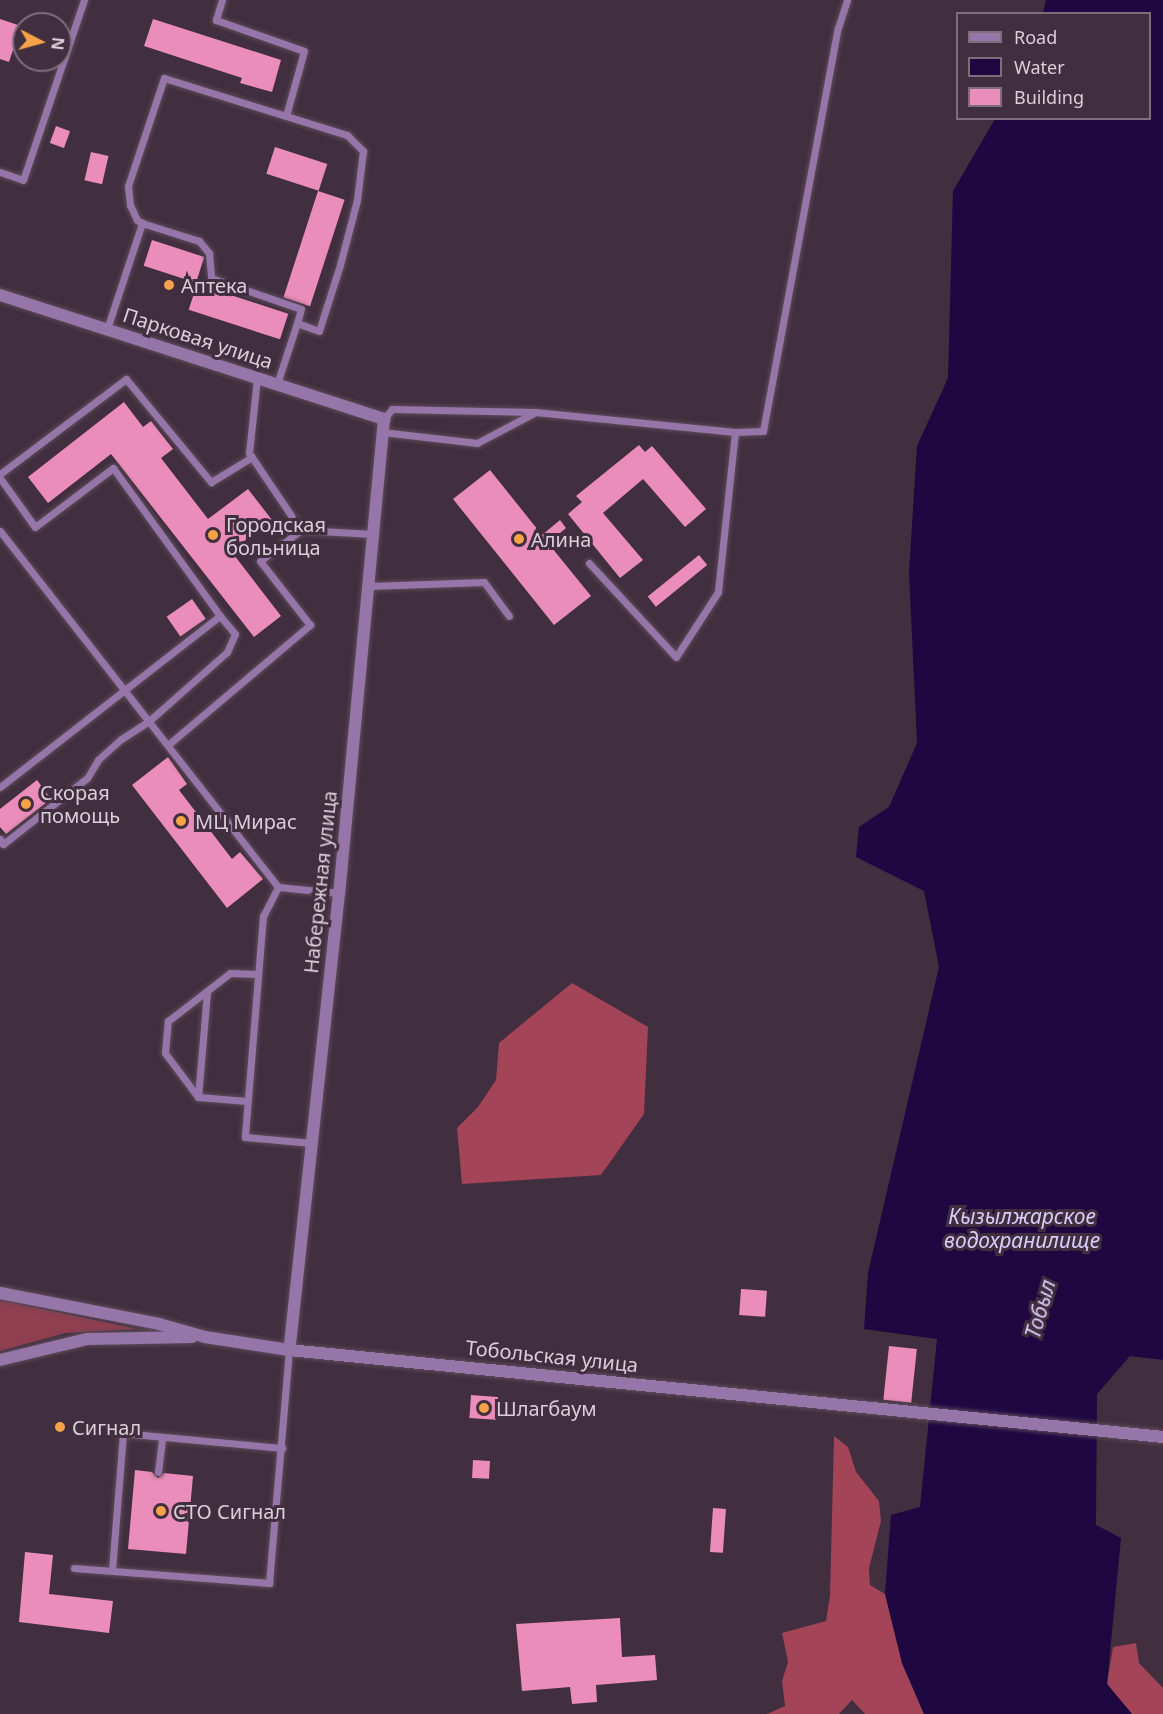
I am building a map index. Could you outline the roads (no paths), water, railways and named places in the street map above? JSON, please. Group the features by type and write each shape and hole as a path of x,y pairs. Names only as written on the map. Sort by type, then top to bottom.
{"street":[{"name":"Парковая улица","path":"0,295 384,418"},
{"name":"Набережная улица","path":"290,1350 339,893 384,418"},
{"path":"0,1293 159,1324 205,1337"},
{"name":"Тобольская улица","path":"205,1337 290,1350 1163,1437"},
{"path":"0,1360 87,1340 205,1337"}],"lane":[{"path":"0,172 23,180 84,0"},
{"path":"222,0 216,20 304,51 285,116"},
{"path":"384,418 392,409 535,412 735,432 763,431 838,28 847,0"},
{"path":"277,384 301,309 211,278 209,253 199,241 142,223 137,220 130,205 128,186 164,78 347,135 363,151 357,200 320,331 297,323"},
{"path":"107,329 142,223"},
{"path":"257,378 249,453 301,530"},
{"path":"0,839 3,843 17,834 87,778 98,760 121,739 149,721 227,652 235,634 113,468 34,526 0,476 126,379 210,482 252,458"},
{"path":"382,432 477,443 535,412"},
{"path":"589,563 676,657 718,592 735,432"},
{"path":"169,744 310,625 260,561 301,530 374,534"},
{"path":"0,531 123,690 169,744 278,887 339,893"},
{"path":"369,586 484,582 510,616"},
{"path":"0,787 220,616"},
{"path":"278,887 262,916 245,1137 312,1143"},
{"path":"248,1101 198,1097 165,1053 168,1021 230,973 257,974"},
{"path":"198,1097 207,991"},
{"path":"74,1568 269,1583 290,1350"},
{"path":"112,1570 123,1433 282,1448"},
{"path":"158,1473 162,1437"}],"water":[{"name":"Кызылжарское водохранилище","path":"1046,0 1163,0 1163,1360 1130,1356 1097,1394 1096,1525 1121,1538 1107,1684 1132,1714 924,1714 902,1663 885,1594 891,1515 920,1507 937,1339 864,1329 868,1273 939,967 924,891 856,857 859,827 889,807 917,743 909,572 917,446 948,378 953,191 994,120 1151,120 1151,12 1043,12"}],"place":[{"name":"Аптека","path":"169,285"},
{"name":"Городская больница","path":"213,535"},
{"name":"Алина","path":"519,539"},
{"name":"Скорая помощь","path":"26,804"},
{"name":"МЦ Мирас","path":"181,821"},
{"name":"Шлагбаум","path":"484,1408"},
{"name":"Сигнал","path":"60,1427"},
{"name":"СТО Сигнал","path":"161,1511"}],"water label":[{"name":"Тобыл","path":"1040,1309"}]}
